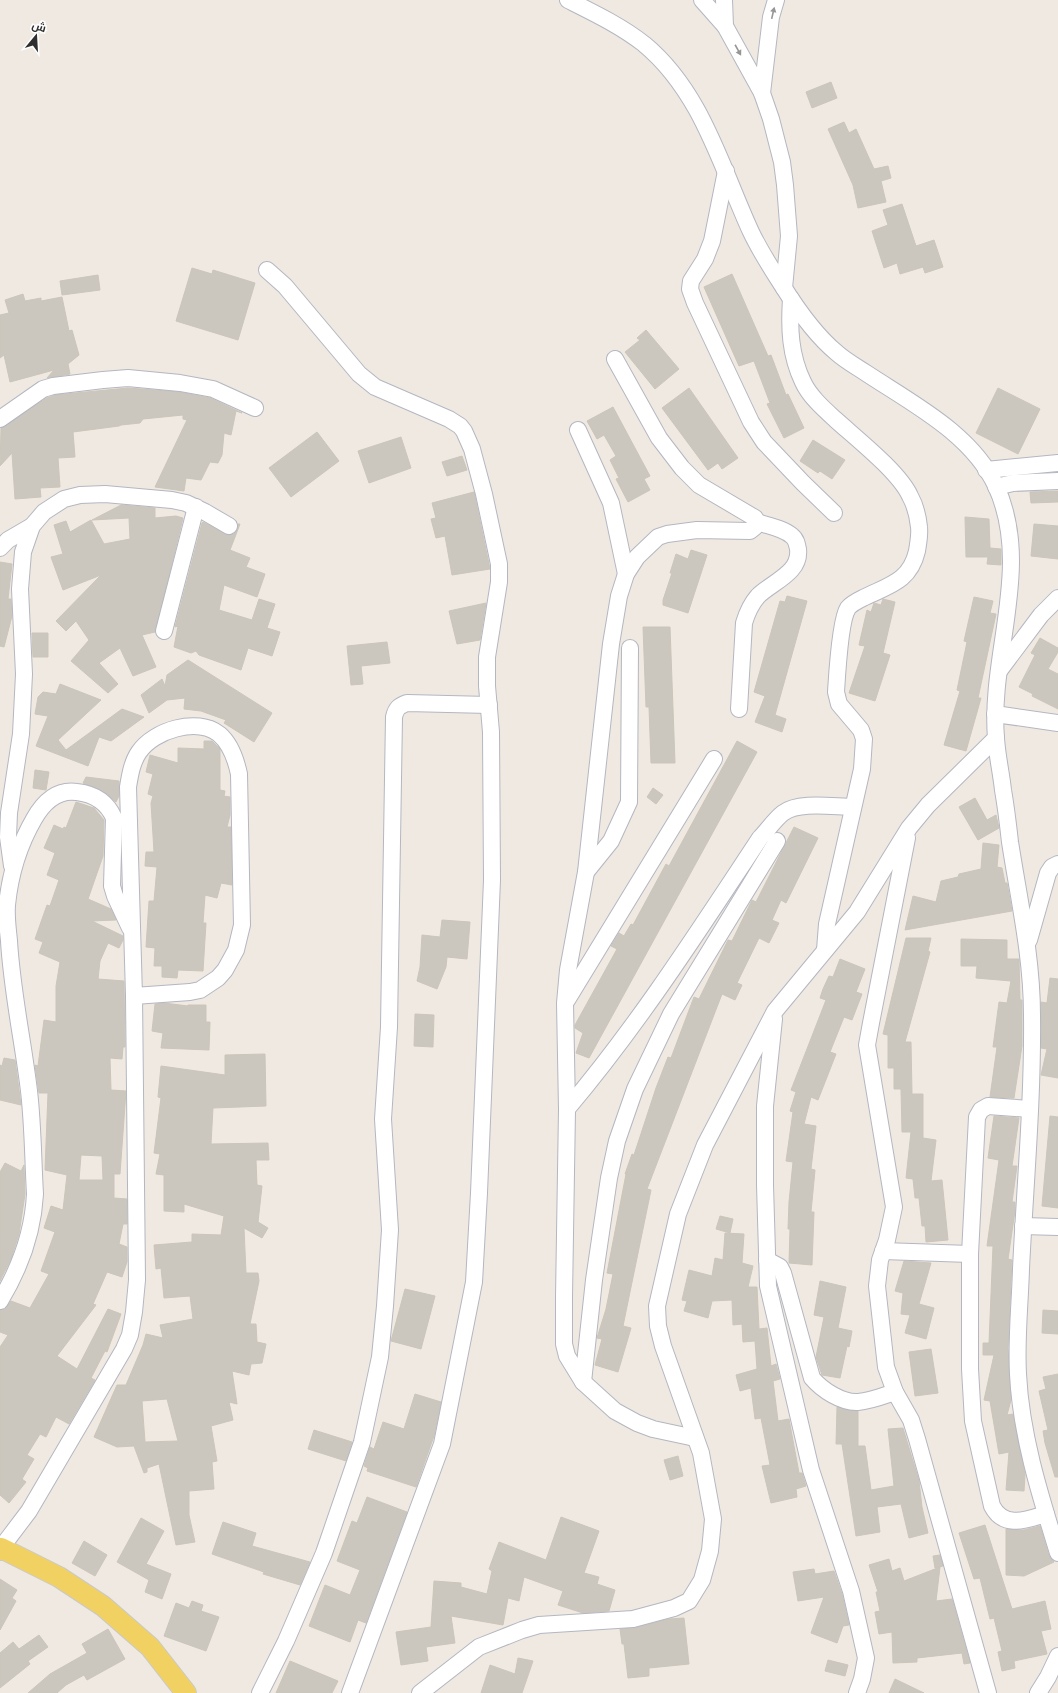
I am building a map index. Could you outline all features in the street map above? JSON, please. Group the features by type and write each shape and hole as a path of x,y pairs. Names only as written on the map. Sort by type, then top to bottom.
{"main road":[{"path":"1,1549 59,1577 102,1606 150,1647 186,1693"}],"street":[{"path":"568,0 620,28 646,46 677,79 704,121 752,233 787,293 818,333 838,354 948,428 968,445 980,458 996,487 1009,533 1011,557 1011,586 998,672 995,714 996,738 1010,840 1027,945 1032,1010 1030,1109 1023,1226 1018,1374 1023,1421 1046,1514 1058,1553"},
{"path":"702,0 725,26 762,93 773,126 785,185 789,236 787,293 789,327 795,360 803,382 820,406 880,460 902,483 910,494 914,504 920,529 915,560 908,573 888,586 851,604 844,617 836,692 839,704 860,730 864,745 862,769 827,924 825,950"},
{"path":"724,0 725,26"},
{"path":"762,93 771,17 776,0"},
{"path":"726,171 715,231 705,259 691,281 690,289 695,303 751,422 764,442 803,484 834,514"},
{"path":"267,270 285,286 359,374 375,388 449,419 460,426 464,431 472,449 484,494 499,564 498,582 487,657 491,732 492,880 480,1186 474,1282 442,1444 350,1693"},
{"path":"615,359 659,438 682,468 699,485 755,518 757,522 792,536 797,543 797,562 792,569 758,596 744,623 739,708"},
{"path":"0,418 43,389 53,386 128,378 180,383 213,389 255,408"},
{"path":"578,430 611,503 626,574"},
{"path":"986,470 1058,463"},
{"path":"996,487 1013,483 1058,481"},
{"path":"13,872 8,837 9,813 21,734 24,674 20,589 22,552 32,526 37,518 53,505 64,499 80,495 105,494 172,500 196,507 229,526"},
{"path":"164,631 196,507"},
{"path":"695,1438 653,1429 637,1423 615,1411 583,1382 571,1364 564,1344 567,1109 565,1003 568,970 586,872 611,644 619,596 626,574 637,557 658,537 676,532 697,530 750,531 755,528 757,522"},
{"path":"0,548 8,540 32,526"},
{"path":"998,672 1041,614 1058,598"},
{"path":"586,872 611,841 629,802 630,648"},
{"path":"260,1693 286,1642 324,1553 362,1442 380,1357 390,1230 383,1119 389,1027 394,717 396,710 400,705 407,703 489,705"},
{"path":"995,714 1056,722"},
{"path":"1,1549 29,1511 109,1376 130,1335 137,1280 134,996 128,787 134,762 140,751 168,730 191,726 214,730 225,740 235,757 240,774 242,925 236,950 226,970 218,978 200,990 134,996"},
{"path":"420,1693 479,1647 539,1625 633,1618 674,1608 689,1601 702,1580 710,1551 713,1519 701,1453 663,1346 658,1326 658,1306 678,1214 705,1145 775,1011 857,912 909,828 928,806 996,738"},
{"path":"565,1003 714,759"},
{"path":"0,1301 17,1270 28,1241 34,1211 35,1194 29,1092 10,965 7,906 15,860 26,834 45,802 51,797 68,792 84,793 95,797 104,803 111,811 114,818 112,886 132,933"},
{"path":"567,1109 591,1080 669,976 760,838 777,818 784,812 801,807 853,807"},
{"path":"909,828 868,1045 894,1207 887,1240 880,1260 878,1292 886,1367 895,1392 911,1420 917,1439 988,1693"},
{"path":"583,1382 594,1280 609,1178 617,1141 635,1089 671,1014 777,841"},
{"path":"1027,945 1048,873 1052,867 1058,864"},
{"path":"775,1011 765,1106 765,1185 768,1286 809,1462 851,1591 866,1658 862,1679 857,1693"},
{"path":"1030,1109 988,1106 978,1113 976,1121 970,1254 970,1368 973,1421 992,1506 999,1517 1010,1520 1046,1514"},
{"path":"1023,1226 1058,1227"},
{"path":"883,1251 970,1254"},
{"path":"767,1260 780,1267 783,1273 812,1378 819,1386 837,1397 857,1402 872,1400 895,1392"},
{"path":"1038,1693 1058,1656"}],"building":[{"path":"831,82 837,98 812,108 806,92"},
{"path":"844,122 849,133 856,129 874,169 888,166 891,178 881,181 886,202 858,208 853,185 828,129"},
{"path":"902,204 916,246 934,240 943,267 925,273 923,267 900,274 897,263 884,268 872,231 888,225 883,210"},
{"path":"192,268 212,274 213,270 255,283 238,340 176,321"},
{"path":"732,274 768,356 771,355 786,395 788,394 804,428 784,438 767,404 770,403 754,361 739,366 704,287"},
{"path":"98,275 100,290 62,295 60,281"},
{"path":"23,294 25,301 41,298 41,301 62,297 69,331 72,330 79,355 68,364 70,374 47,378 54,370 10,382 4,355 0,358 0,315 9,313 5,300"},
{"path":"646,330 679,369 655,389 625,352 640,340 637,338"},
{"path":"128,388 179,392 210,398 242,413 236,411 231,435 224,433 222,455 218,463 210,462 201,480 186,478 184,491 155,487 187,420 183,419 183,415 143,419 140,423 73,432 75,457 58,458 60,487 40,488 41,497 15,499 12,453 0,466 1,428 47,398 55,395"},
{"path":"689,388 738,458 722,469 718,463 708,470 662,408"},
{"path":"998,388 1040,409 1018,454 976,433"},
{"path":"613,407 650,476 644,479 650,490 628,502 616,479 619,478 610,460 616,456 604,435 597,439 587,421"},
{"path":"317,432 339,461 291,497 269,468"},
{"path":"401,437 411,468 369,483 358,451"},
{"path":"813,440 845,460 832,479 820,471 818,473 800,461"},
{"path":"462,456 467,470 447,476 442,462"},
{"path":"1058,491 1058,502 1031,503 1030,492"},
{"path":"474,492 490,569 452,575 445,536 436,538 431,519 436,518 432,503"},
{"path":"121,505 155,508 155,518 176,516 183,518 155,632 142,635 156,667 133,676 120,648 99,663 118,684 108,693 71,661 89,640 76,621 66,631 56,621 101,575 63,590 51,557 63,554 54,525 66,521 70,532 91,520 104,544 130,539 129,518 92,520"},
{"path":"965,517 989,519 990,548 1001,549 1001,565 987,564 988,557 966,557"},
{"path":"203,522 229,535 234,534 237,530 238,524 240,524 230,550 250,558 246,567 265,574 257,597 224,585 219,610 252,620 259,599 275,604 267,628 280,632 272,656 248,648 241,670 199,655 196,651 191,653 174,647 178,626 175,627"},
{"path":"1034,524 1058,526 1058,559 1031,556"},
{"path":"691,550 707,555 688,613 663,605 663,600 672,573 670,573 676,554 688,559"},
{"path":"0,562 12,564 8,599 11,599 12,616 4,647 0,646"},
{"path":"787,596 807,601 775,715 786,719 782,732 755,722 765,696 754,692 780,601 785,602"},
{"path":"974,597 993,601 990,613 996,614 978,698 981,698 966,751 944,745 960,691 957,690 967,642 964,641"},
{"path":"883,599 895,602 883,653 890,655 875,701 849,693 865,646 859,645 867,610 871,612 874,603 881,605"},
{"path":"486,603 480,640 457,644 449,611"},
{"path":"643,627 670,627 675,763 651,763 649,707 646,707"},
{"path":"32,633 48,633 48,657 33,657"},
{"path":"1040,638 1058,648 1058,652 1048,669 1058,674 1058,709 1032,696 1033,694 1019,687 1035,655 1031,653"},
{"path":"387,642 390,663 361,666 363,684 351,685 347,646"},
{"path":"188,660 272,713 254,742 224,723 226,720 201,711 184,709 185,698 167,700 149,713 141,695 162,679 165,686 167,675"},
{"path":"60,684 101,700 58,740 66,750 122,709 144,717 111,741 99,737 88,766 36,746 48,716 35,714 38,697 43,692 56,694"},
{"path":"204,741 212,741 220,749 220,790 225,791 224,796 230,797 230,815 227,827 231,827 232,885 221,883 217,898 205,895 203,923 206,923 203,971 178,970 177,978 162,977 162,966 154,966 155,948 146,947 149,901 154,901 157,867 145,866 146,852 154,852 151,803 153,796 148,794 153,774 146,772 150,755 178,763 178,748 204,749"},
{"path":"737,741 757,752 589,1058 576,1053 583,1033 575,1028 575,1025 617,949 611,946 619,933 624,936 631,924 633,925 666,864 669,866"},
{"path":"35,770 49,772 46,790 33,788"},
{"path":"86,777 119,781 119,796 116,802 104,792 83,783"},
{"path":"653,788 663,795 656,804 647,797"},
{"path":"975,798 987,820 996,815 999,828 978,840 959,807"},
{"path":"76,802 94,808 104,820 103,856 88,899 111,909 116,920 92,921 123,936 123,940 119,948 108,943 100,961 98,979 124,981 125,1047 123,1047 122,1059 110,1058 111,1090 126,1091 120,1174 114,1174 114,1198 127,1199 127,1224 123,1224 119,1244 127,1247 127,1262 122,1277 107,1272 93,1304 96,1305 57,1356 77,1369 108,1309 121,1314 107,1352 105,1351 91,1378 95,1380 69,1424 56,1417 46,1437 40,1434 27,1455 34,1459 22,1479 26,1482 9,1503 0,1495 0,1347 8,1335 0,1332 0,1310 5,1309 11,1301 30,1308 49,1274 41,1271 55,1232 44,1228 51,1206 63,1210 67,1175 45,1170 48,1093 39,1093 35,1065 38,1066 44,1020 56,1022 56,986 60,962 39,953 43,942 35,939 47,905 50,906 59,880 47,875 55,853 44,848 54,825 63,829 64,827 66,828","holes":["81,1155 102,1156 103,1180 79,1180"]},
{"path":"794,827 818,838 786,903 781,900 772,920 779,923 769,943 759,938 737,983 742,985 735,1000 722,994 647,1189 651,1190 623,1326 631,1328 618,1372 595,1365 602,1339 597,1338 606,1309 613,1274 607,1273 625,1174 632,1154 634,1155 656,1088 668,1057 671,1058 694,997 699,999 728,940 732,941 752,900 756,902"},
{"path":"983,843 999,845 997,867 1002,868 1005,883 1007,883 1012,911 905,930 913,896 936,902 941,881 958,877 959,874 981,869"},
{"path":"442,920 470,922 467,959 447,957 446,967 437,989 417,981 420,967 422,935 440,937"},
{"path":"906,938 931,938 928,951 930,952 905,1042 911,1042 912,1094 923,1094 923,1138 936,1140 931,1181 942,1180 948,1240 926,1242 925,1226 922,1226 919,1198 915,1198 913,1179 906,1178 911,1132 902,1132 901,1089 894,1089 894,1068 888,1068 888,1035 883,1034"},
{"path":"961,939 1007,940 1007,959 1019,959 1020,1000 1022,1000 1022,1046 1014,1098 990,1097 997,1047 993,1047 999,1002 1007,1003 1011,981 976,978 977,966 961,966"},
{"path":"840,959 865,969 856,992 862,994 852,1020 844,1017 830,1052 836,1054 818,1100 811,1097 804,1124 816,1126 811,1169 815,1170 811,1212 814,1212 812,1265 789,1263 789,1202 793,1162 786,1161 793,1112 790,1111 796,1092 791,1090 826,1000 820,998 823,989 829,976 833,977"},
{"path":"1050,978 1058,979 1058,1078 1041,1075 1047,1049 1041,1048 1041,1002 1047,1003"},
{"path":"164,1003 188,1006 206,1005 206,1022 210,1022 209,1050 161,1048 163,1033 152,1031 155,1004"},
{"path":"415,1014 434,1015 433,1047 414,1046"},
{"path":"265,1054 266,1106 213,1108 211,1144 268,1143 269,1160 256,1160 257,1185 262,1186 258,1222 268,1228 262,1238 244,1228 246,1273 258,1273 259,1281 250,1324 256,1324 257,1342 266,1344 262,1363 251,1364 249,1375 232,1371 237,1404 229,1402 233,1420 211,1426 217,1461 212,1462 214,1489 189,1491 189,1515 195,1542 176,1545 159,1464 147,1468 147,1472 144,1473 134,1446 117,1447 94,1437 117,1385 126,1385 143,1345 146,1334 163,1338 160,1325 193,1319 190,1296 164,1298 161,1268 156,1269 154,1245 192,1242 192,1234 221,1235 224,1216 184,1204 184,1212 164,1211 164,1175 156,1174 160,1154 154,1153 161,1098 158,1097 161,1066 225,1075 225,1055","holes":["167,1399 178,1441 145,1442 142,1401"]},
{"path":"4,1058 15,1060 21,1105 0,1100 0,1065 2,1066"},
{"path":"994,1116 1019,1118 1012,1166 1017,1166 1012,1202 1015,1202 1015,1211 1008,1259 1012,1260 1008,1348 1011,1400 1007,1415 1013,1414 1025,1475 1024,1491 1006,1490 1009,1452 999,1454 990,1401 984,1400 994,1355 983,1355 983,1343 989,1343 993,1246 987,1246 999,1160 988,1158"},
{"path":"1050,1116 1058,1117 1058,1208 1042,1206"},
{"path":"5,1163 21,1171 24,1165 25,1194 19,1234 11,1259 0,1281 0,1172"},
{"path":"720,1216 733,1219 730,1233 716,1229"},
{"path":"725,1233 744,1234 742,1263 753,1266 748,1287 757,1287 759,1329 767,1328 771,1366 776,1364 780,1379 773,1381 778,1421 789,1419 799,1473 802,1473 806,1486 796,1489 797,1497 771,1503 762,1466 770,1465 761,1418 755,1419 751,1388 740,1391 736,1375 757,1369 755,1341 743,1342 742,1324 733,1325 732,1300 712,1301 708,1318 684,1311 687,1301 682,1300 689,1270 712,1276 715,1258 723,1260"},
{"path":"904,1261 931,1263 919,1304 934,1308 926,1339 905,1333 910,1315 901,1314 903,1293 895,1291"},
{"path":"820,1281 846,1287 838,1328 852,1331 840,1378 822,1375 816,1357 824,1317 814,1315"},
{"path":"405,1289 435,1296 421,1349 391,1341"},
{"path":"1043,1310 1058,1311 1058,1334 1042,1333"},
{"path":"931,1349 938,1393 915,1396 909,1352"},
{"path":"1058,1374 1058,1477 1055,1477 1045,1443 1043,1431 1048,1430 1039,1391 1046,1389 1043,1377"},
{"path":"415,1394 441,1402 434,1436 416,1487 367,1471 368,1468 364,1466 370,1447 374,1449 383,1422 404,1429"},
{"path":"837,1407 858,1411 858,1446 865,1446 871,1490 894,1486 888,1429 903,1428 919,1481 922,1507 928,1533 909,1538 901,1504 877,1507 880,1532 856,1536 842,1444 836,1444"},
{"path":"314,1430 352,1442 346,1461 308,1449"},
{"path":"678,1456 683,1476 670,1480 664,1460"},
{"path":"367,1497 407,1512 366,1623 358,1620 350,1642 309,1626 325,1585 350,1595 360,1570 337,1561 352,1521 357,1523"},
{"path":"561,1517 599,1531 584,1573 599,1577 597,1584 615,1590 609,1611 583,1613 558,1605 563,1591 524,1577 519,1601 508,1598 503,1625 451,1616 455,1643 426,1647 428,1661 401,1665 396,1632 431,1627 434,1581 461,1583 461,1587 487,1594 492,1571 489,1569 499,1542 546,1560"},
{"path":"141,1518 164,1531 146,1564 171,1574 162,1599 145,1592 149,1580 117,1562"},
{"path":"223,1522 256,1533 252,1546 310,1562 300,1585 263,1574 264,1572 212,1554"},
{"path":"985,1525 1012,1609 1045,1601 1051,1629 1041,1631 1047,1654 1014,1661 1015,1668 1002,1671 998,1652 1002,1651 994,1618 990,1619 980,1578 974,1579 959,1533"},
{"path":"1040,1526 1049,1556 1054,1562 1024,1576 1006,1575 1006,1529 1024,1530"},
{"path":"84,1541 107,1555 95,1576 72,1563"},
{"path":"940,1555 943,1566 935,1568 933,1556"},
{"path":"889,1559 892,1571 900,1568 904,1581 940,1567 936,1601 952,1599 970,1663 964,1664 962,1653 917,1658 917,1662 893,1663 892,1632 879,1634 875,1612 880,1611 876,1592 878,1592 869,1565"},
{"path":"814,1569 815,1574 834,1571 842,1594 849,1625 843,1626 837,1643 811,1633 824,1597 798,1601 793,1572"},
{"path":"0,1579 17,1590 12,1598 16,1601 0,1630"},
{"path":"192,1601 203,1605 201,1611 219,1617 206,1651 164,1636 176,1603 189,1608"},
{"path":"684,1618 689,1664 649,1668 649,1676 628,1678 624,1644 622,1644 620,1629 635,1628 669,1619"},
{"path":"108,1629 125,1659 87,1680 84,1675 66,1685 57,1693 28,1693 50,1674 87,1653 82,1644"},
{"path":"39,1635 48,1647 28,1661 30,1664 0,1688 0,1653 13,1642 19,1649"},
{"path":"518,1658 533,1661 522,1693 481,1693 490,1665 515,1674"},
{"path":"828,1660 848,1665 845,1676 825,1671"},
{"path":"290,1661 338,1681 332,1693 276,1693"},
{"path":"895,1679 924,1693 889,1693"}]}
